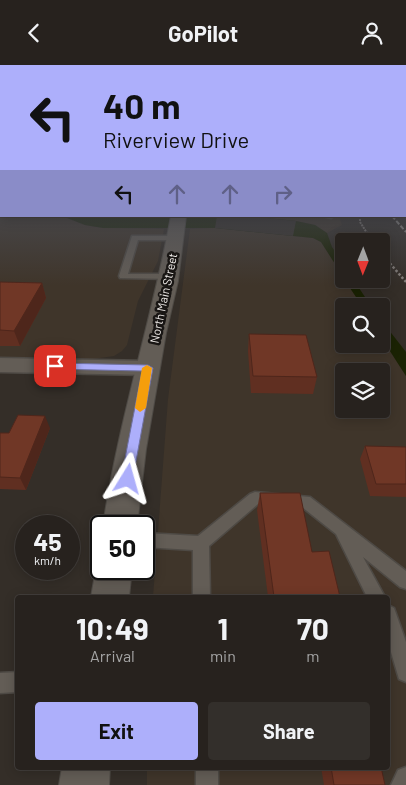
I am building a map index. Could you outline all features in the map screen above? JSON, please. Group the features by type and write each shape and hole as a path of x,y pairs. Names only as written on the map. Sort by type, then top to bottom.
{"main road":[{"name":"North Main Street","path":"122,515 148,368 170,277 177,228"},
{"path":"110,595 112,580"},
{"path":"84,785 86,770"}],"street":[{"path":"0,365 148,368"}],"lane":[{"path":"170,277 123,276 135,238 177,228"},
{"path":"155,541 201,543 255,498 305,501 406,581"},
{"path":"340,530 375,595"},
{"path":"201,543 202,595"},
{"path":"390,620 406,672"},
{"path":"0,683 15,682"},
{"path":"207,770 207,785"},
{"path":"402,785 406,778"}],"path":[{"path":"360,219 367,233"},
{"path":"390,263 406,282"}],"shaded area":[{"path":"0,219 69,219 85,225 103,228 164,229 158,261 138,301 127,345 122,351 114,356 93,359 0,357"},
{"path":"69,219 272,219 296,221 315,225 327,233 335,252 335,264 321,242 313,238 215,228 103,228 85,225"},
{"path":"272,219 340,219 342,225 327,233 315,225"},
{"path":"215,228 313,238 321,242 335,264 335,288 350,288 357,298 335,298 335,353 390,353 390,351 406,376 406,785 147,785 147,770 390,770 390,595 153,595 168,399 190,229"},
{"path":"350,288 359,288 366,298 357,298"},
{"path":"390,332 406,352 406,376 390,351"}],"pier":[{"path":"217,219 272,219 296,221 293,236 215,228"}],"building":[{"path":"0,282 42,283 14,331 0,330"},
{"path":"249,334 306,335 317,377 253,376"},
{"path":"18,415 45,416 20,478 0,477 0,433 9,433"},
{"path":"365,446 406,447 406,484 376,484"},
{"path":"260,493 300,493 312,552 329,551 340,595 274,595"},
{"path":"332,770 382,770 385,785 334,785"}],"railway":[{"path":"394,219 406,232"}],"slow traffic":[{"path":"140,408 147,368"}],"route":[{"path":"55,366 148,368 128,479"}]}
